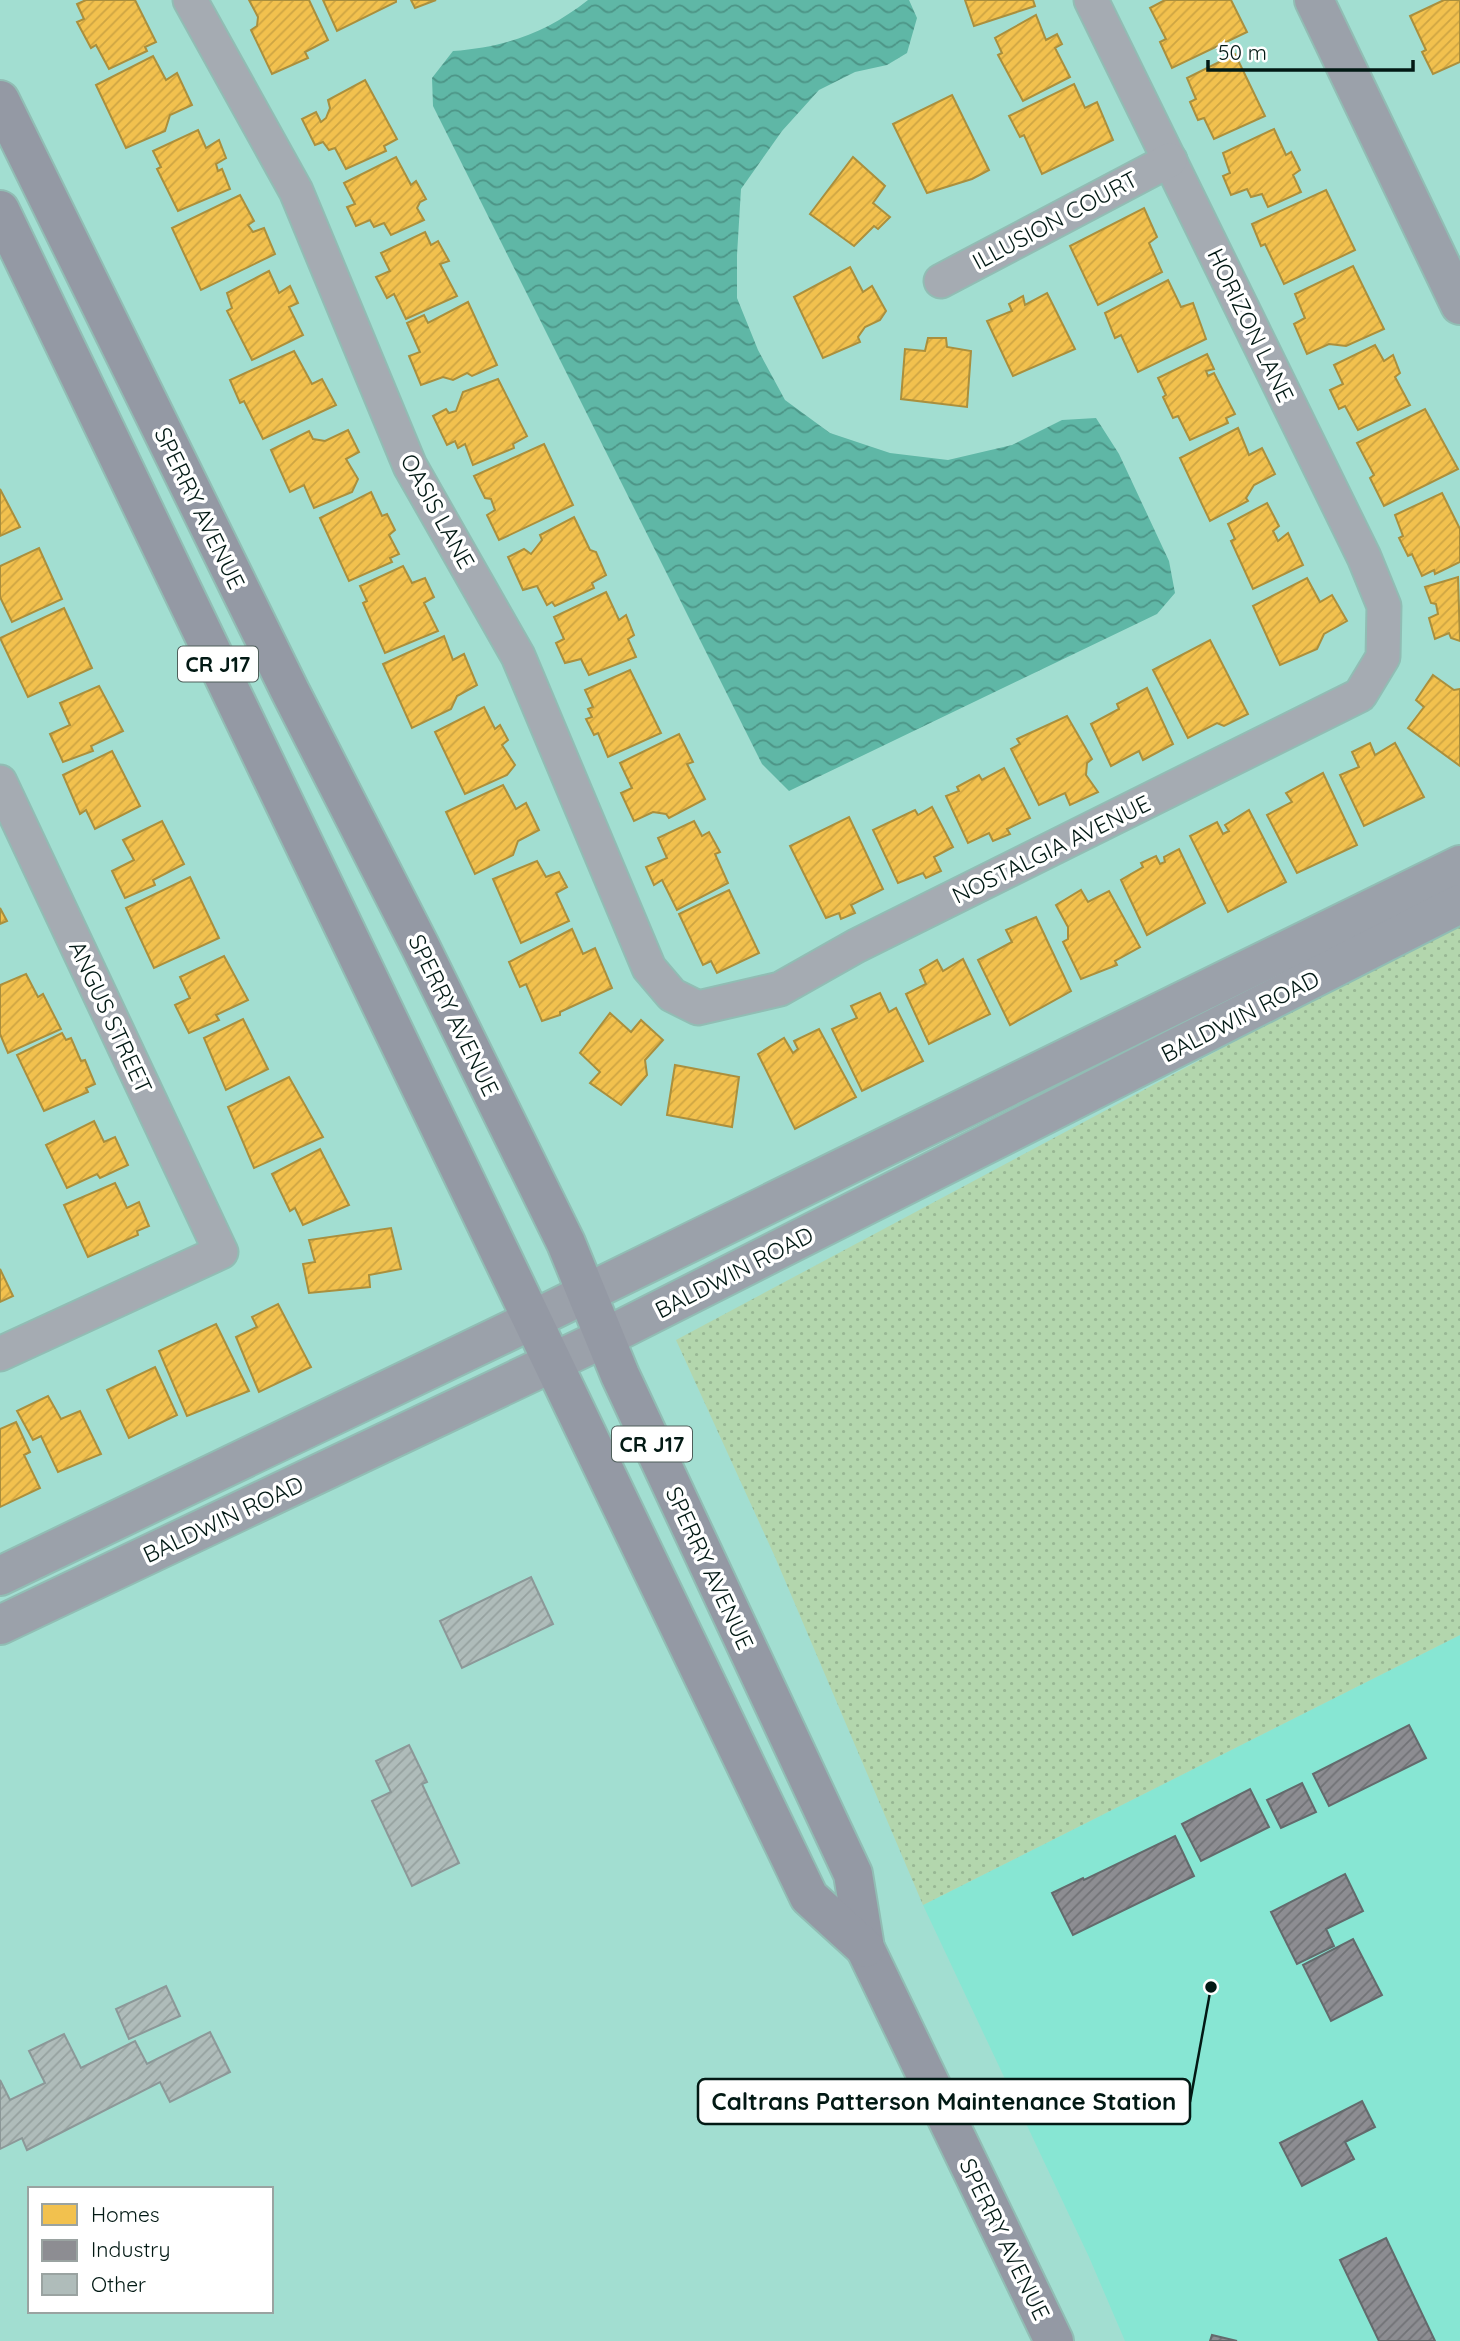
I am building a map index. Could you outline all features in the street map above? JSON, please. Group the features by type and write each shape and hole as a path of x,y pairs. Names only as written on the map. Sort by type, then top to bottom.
{"main road":[{"path":"1314,0 1460,305"},
{"name":"SPERRY AVENUE","path":"0,100 290,691 414,934 566,1243 620,1375 853,1874 865,1948 1054,2341"},
{"name":"SPERRY AVENUE","path":"0,209 550,1364 809,1897 865,1948"},
{"name":"BALDWIN ROAD","path":"0,1576 587,1294 1460,865"},
{"name":"BALDWIN ROAD","path":"0,1625 604,1338 1460,904"}],"street":[{"name":"OASIS LANE","path":"190,0 296,191 410,466 518,656 649,968 672,995 698,1008"},
{"name":"HORIZON LANE","path":"1091,0 1364,557 1384,606 1383,657"},
{"name":"ILLUSION COURT","path":"941,281 1170,160"},
{"name":"NOSTALGIA AVENUE","path":"698,1008 780,989 869,940 1360,695 1383,657"},
{"name":"ANGUS STREET","path":"0,782 221,1252 0,1354"}],"shaded area":[{"path":"1460,921 1460,1635 923,1905 775,1557 676,1340"},
{"path":"1460,1635 1460,2341 1125,2341 1089,2257 923,1905"}],"water":[{"path":"588,0 909,0 917,18 907,53 887,65 855,72 819,90 782,131 741,189 737,298 758,350 785,400 830,433 890,453 948,460 1012,445 1062,420 1096,418 1119,454 1169,561 1175,593 1157,614 789,791 762,764 433,106 432,78 453,51 508,42 541,30"}],"building: Homes":[{"path":"86,0 135,0 156,42 145,47 147,51 109,69 96,45 91,48 77,22 84,19 77,4"},
{"path":"249,0 309,0 328,40 305,52 308,58 272,74 251,30 257,26 258,17"},
{"path":"323,0 396,0 396,2 337,31"},
{"path":"411,0 436,0 415,8"},
{"path":"965,0 1033,0 1035,6 974,26"},
{"path":"1165,0 1231,0 1247,32 1172,68 1160,42 1166,39 1150,8"},
{"path":"1444,0 1460,0 1460,62 1433,74 1422,52 1426,50 1410,16"},
{"path":"1036,15 1046,40 1057,34 1062,44 1055,48 1070,77 1023,101 998,55 1002,53 995,38"},
{"path":"1235,54 1265,116 1214,139 1204,118 1198,120 1190,102 1196,99 1187,78"},
{"path":"153,56 166,80 177,73 192,105 170,115 165,131 126,148 96,85"},
{"path":"365,80 397,139 384,146 386,151 346,169 335,148 329,150 323,142 315,145 302,119 316,112 321,122 330,108 328,100"},
{"path":"1074,84 1085,108 1097,102 1113,140 1042,174 1024,135 1020,137 1009,116"},
{"path":"952,95 989,170 972,179 927,193 893,124"},
{"path":"1274,129 1286,155 1291,152 1300,170 1293,175 1301,192 1268,207 1262,194 1251,197 1247,189 1231,195 1223,176 1230,173 1223,153"},
{"path":"198,130 206,148 219,140 226,158 216,164 218,171 222,169 230,189 178,211 157,169 161,167 153,151"},
{"path":"396,157 411,185 416,181 426,199 420,202 417,208 424,220 391,235 384,223 374,227 370,220 356,226 347,207 355,204 344,183"},
{"path":"853,157 885,186 873,203 890,217 878,229 874,226 854,246 810,214"},
{"path":"1326,190 1355,250 1284,284 1265,244 1261,246 1252,224"},
{"path":"240,195 254,221 248,225 253,232 264,228 275,254 201,290 172,228"},
{"path":"1144,208 1157,237 1149,243 1162,272 1098,305 1070,246"},
{"path":"425,232 431,245 438,241 449,261 440,264 457,296 406,319 394,294 387,298 376,277 390,271 381,253"},
{"path":"1353,266 1384,329 1346,346 1329,344 1307,354 1294,324 1305,318 1295,294"},
{"path":"850,267 863,292 872,286 886,311 880,320 865,327 858,337 860,342 823,358 794,297"},
{"path":"269,271 279,293 290,286 298,303 289,307 303,335 252,360 227,311 232,308 227,293"},
{"path":"1168,280 1181,307 1193,303 1206,339 1138,372 1121,335 1115,338 1105,313"},
{"path":"1047,293 1075,349 1013,376 987,321 1012,311 1009,304 1023,296 1025,305"},
{"path":"468,302 497,365 472,376 467,373 453,380 443,377 421,385 409,356 420,352 407,323 424,315 428,323"},
{"path":"928,338 946,338 947,347 971,351 967,407 901,399 905,349 925,351"},
{"path":"1375,345 1384,361 1393,355 1400,373 1395,377 1410,405 1358,430 1345,406 1339,409 1330,390 1343,384 1334,365"},
{"path":"294,351 312,384 322,379 336,405 263,439 244,401 240,403 230,380"},
{"path":"1207,354 1214,369 1206,371 1208,376 1214,373 1235,414 1226,418 1228,423 1190,440 1178,416 1173,418 1158,378"},
{"path":"498,379 527,436 513,444 514,448 473,465 465,444 458,448 455,441 447,445 433,416 446,409 449,413 456,411 463,392"},
{"path":"1425,409 1458,469 1384,506 1370,478 1374,475 1357,443"},
{"path":"1238,428 1249,455 1262,448 1275,474 1254,485 1246,498 1248,501 1210,521 1180,458"},
{"path":"348,430 359,452 346,459 358,479 352,492 314,508 304,485 290,492 271,450 309,431 313,439 325,441"},
{"path":"544,444 573,505 499,540 487,515 495,510 491,499 485,498 474,476"},
{"path":"0,489 20,527 0,536"},
{"path":"371,492 382,516 387,514 395,530 389,535 399,554 390,558 392,562 349,581 320,518"},
{"path":"1442,493 1460,529 1460,562 1435,574 1434,570 1422,576 1412,554 1408,556 1399,538 1403,536 1395,515"},
{"path":"1267,503 1279,526 1273,531 1278,541 1288,533 1303,565 1253,589 1231,541 1235,539 1228,524"},
{"path":"574,517 590,550 596,552 606,575 592,583 594,588 555,606 552,602 547,605 537,586 523,590 508,557 524,549 531,554 542,540 540,535"},
{"path":"39,548 62,599 12,622 0,597 0,566"},
{"path":"403,566 412,583 425,578 434,597 424,603 438,631 385,653 363,603 367,601 360,586"},
{"path":"1458,577 1460,641 1451,638 1449,633 1435,639 1429,618 1438,614 1436,604 1431,603 1425,587"},
{"path":"1307,578 1320,602 1332,595 1347,621 1324,634 1317,649 1280,665 1253,606"},
{"path":"606,592 619,620 626,615 634,635 628,639 636,657 589,675 581,659 565,663 556,643 564,639 554,617"},
{"path":"64,608 92,668 28,697 0,638"},
{"path":"444,636 453,660 464,654 477,685 457,696 451,709 412,728 383,664"},
{"path":"1210,640 1248,714 1224,726 1217,723 1188,738 1153,670"},
{"path":"630,670 661,733 608,757 598,733 594,735 586,719 592,717 588,709 593,707 585,690"},
{"path":"1433,675 1454,690 1460,689 1460,766 1408,728 1424,707 1416,700"},
{"path":"99,686 123,731 91,746 93,751 63,762 50,734 70,725 60,703"},
{"path":"1147,688 1173,744 1143,760 1139,751 1111,766 1091,724 1119,709 1117,704"},
{"path":"484,707 495,729 500,725 508,740 502,745 515,765 507,775 465,794 435,732"},
{"path":"1067,716 1092,759 1087,763 1086,775 1098,792 1070,805 1065,793 1039,805 1011,749 1020,744 1017,739"},
{"path":"679,734 693,762 687,764 705,799 669,818 666,814 653,812 634,821 621,793 632,788 620,763"},
{"path":"1370,743 1375,755 1395,743 1424,797 1364,826 1340,775 1359,767 1352,752"},
{"path":"112,751 140,806 95,829 86,810 80,814 63,775"},
{"path":"1004,768 1030,818 1007,829 1010,834 993,841 989,833 968,843 946,796 959,791 957,787 979,775 982,780"},
{"path":"1323,773 1357,845 1297,873 1267,815 1292,802 1286,793"},
{"path":"503,785 516,809 526,803 539,830 518,841 513,855 475,874 446,812"},
{"path":"932,807 953,847 934,857 941,871 926,878 923,873 898,883 873,830 915,810 918,815"},
{"path":"1249,810 1286,882 1228,912 1190,836 1217,822 1223,834 1229,831 1225,825"},
{"path":"849,817 883,889 851,905 855,913 841,919 839,913 826,918 790,846"},
{"path":"162,821 184,864 153,880 155,885 125,898 112,871 134,860 123,840"},
{"path":"694,821 702,836 709,832 720,852 715,854 728,883 677,910 662,880 654,885 646,867 667,858 658,838"},
{"path":"1179,849 1205,903 1147,935 1121,880 1143,867 1141,863 1156,856 1160,864 1165,862 1164,857"},
{"path":"537,861 546,877 559,872 567,887 556,893 569,921 521,943 493,879"},
{"path":"190,877 219,938 154,968 126,908"},
{"path":"729,890 759,953 717,973 711,961 703,965 679,914"},
{"path":"1081,890 1088,902 1109,891 1140,947 1115,961 1117,965 1081,979 1063,942 1068,939 1068,927 1056,905"},
{"path":"0,908 7,921 0,924"},
{"path":"1036,917 1071,991 1010,1025 978,960 1012,942 1006,930"},
{"path":"572,929 583,954 595,948 612,988 560,1012 560,1015 542,1021 526,984 520,987 509,962"},
{"path":"224,956 248,1000 216,1015 219,1020 189,1033 175,1005 190,998 180,977"},
{"path":"963,959 990,1014 929,1044 906,994 926,984 920,970 937,960 943,971"},
{"path":"26,974 38,997 43,994 61,1029 8,1053 0,1034 0,985"},
{"path":"880,993 889,1012 896,1008 923,1061 862,1091 832,1029 857,1018 851,1006"},
{"path":"610,1013 631,1032 641,1020 663,1040 645,1060 647,1075 621,1105 590,1083 600,1072 580,1053"},
{"path":"243,1019 268,1069 226,1090 204,1038"},
{"path":"819,1029 856,1097 795,1129 758,1054 784,1038 793,1053 798,1049 794,1041"},
{"path":"62,1033 66,1040 71,1038 81,1061 85,1060 95,1084 86,1088 88,1092 44,1111 17,1055"},
{"path":"675,1065 739,1077 732,1127 667,1115"},
{"path":"289,1077 323,1137 254,1168 228,1107"},
{"path":"94,1121 104,1142 115,1137 128,1165 100,1178 97,1174 67,1188 46,1145"},
{"path":"320,1149 349,1205 303,1225 295,1208 290,1211 272,1174"},
{"path":"115,1183 127,1208 139,1202 149,1226 137,1231 138,1235 88,1257 64,1205"},
{"path":"391,1228 401,1269 369,1275 370,1287 309,1293 303,1264 315,1262 309,1240"},
{"path":"0,1269 13,1296 0,1302"},
{"path":"278,1304 311,1367 259,1392 236,1337 257,1327 252,1317"},
{"path":"216,1324 249,1391 187,1416 159,1351"},
{"path":"155,1367 177,1415 129,1438 107,1390"},
{"path":"48,1396 61,1419 80,1411 101,1454 58,1472 41,1436 33,1440 17,1411"},
{"path":"16,1422 30,1452 24,1455 40,1488 0,1507 0,1429"}],"building: Industry":[{"path":"1409,1725 1426,1758 1329,1806 1313,1774"},
{"path":"1302,1783 1316,1812 1281,1828 1267,1800"},
{"path":"1250,1789 1269,1827 1201,1861 1182,1824"},
{"path":"1175,1836 1194,1876 1073,1935 1052,1893"},
{"path":"1345,1874 1363,1911 1326,1929 1334,1946 1297,1964 1271,1912"},
{"path":"1353,1939 1382,1995 1331,2021 1303,1965"},
{"path":"1362,2101 1375,2127 1345,2142 1354,2159 1302,2186 1280,2143"},
{"path":"1386,2238 1435,2341 1379,2341 1340,2260"},
{"path":"1212,2335 1237,2341 1210,2341"}],"building: Other":[{"path":"531,1577 553,1624 462,1668 440,1621"},
{"path":"409,1745 427,1782 422,1784 459,1863 412,1886 372,1801 391,1792 376,1761"},
{"path":"166,1986 180,2016 129,2039 116,2009"},
{"path":"210,2032 230,2072 170,2102 160,2082 27,2150 22,2138 0,2149 0,2080 10,2100 45,2083 29,2051 64,2034 81,2068 135,2041 147,2064"}],"place":[{"name":"Caltrans Patterson Maintenance Station","path":"1211,1987"}]}
